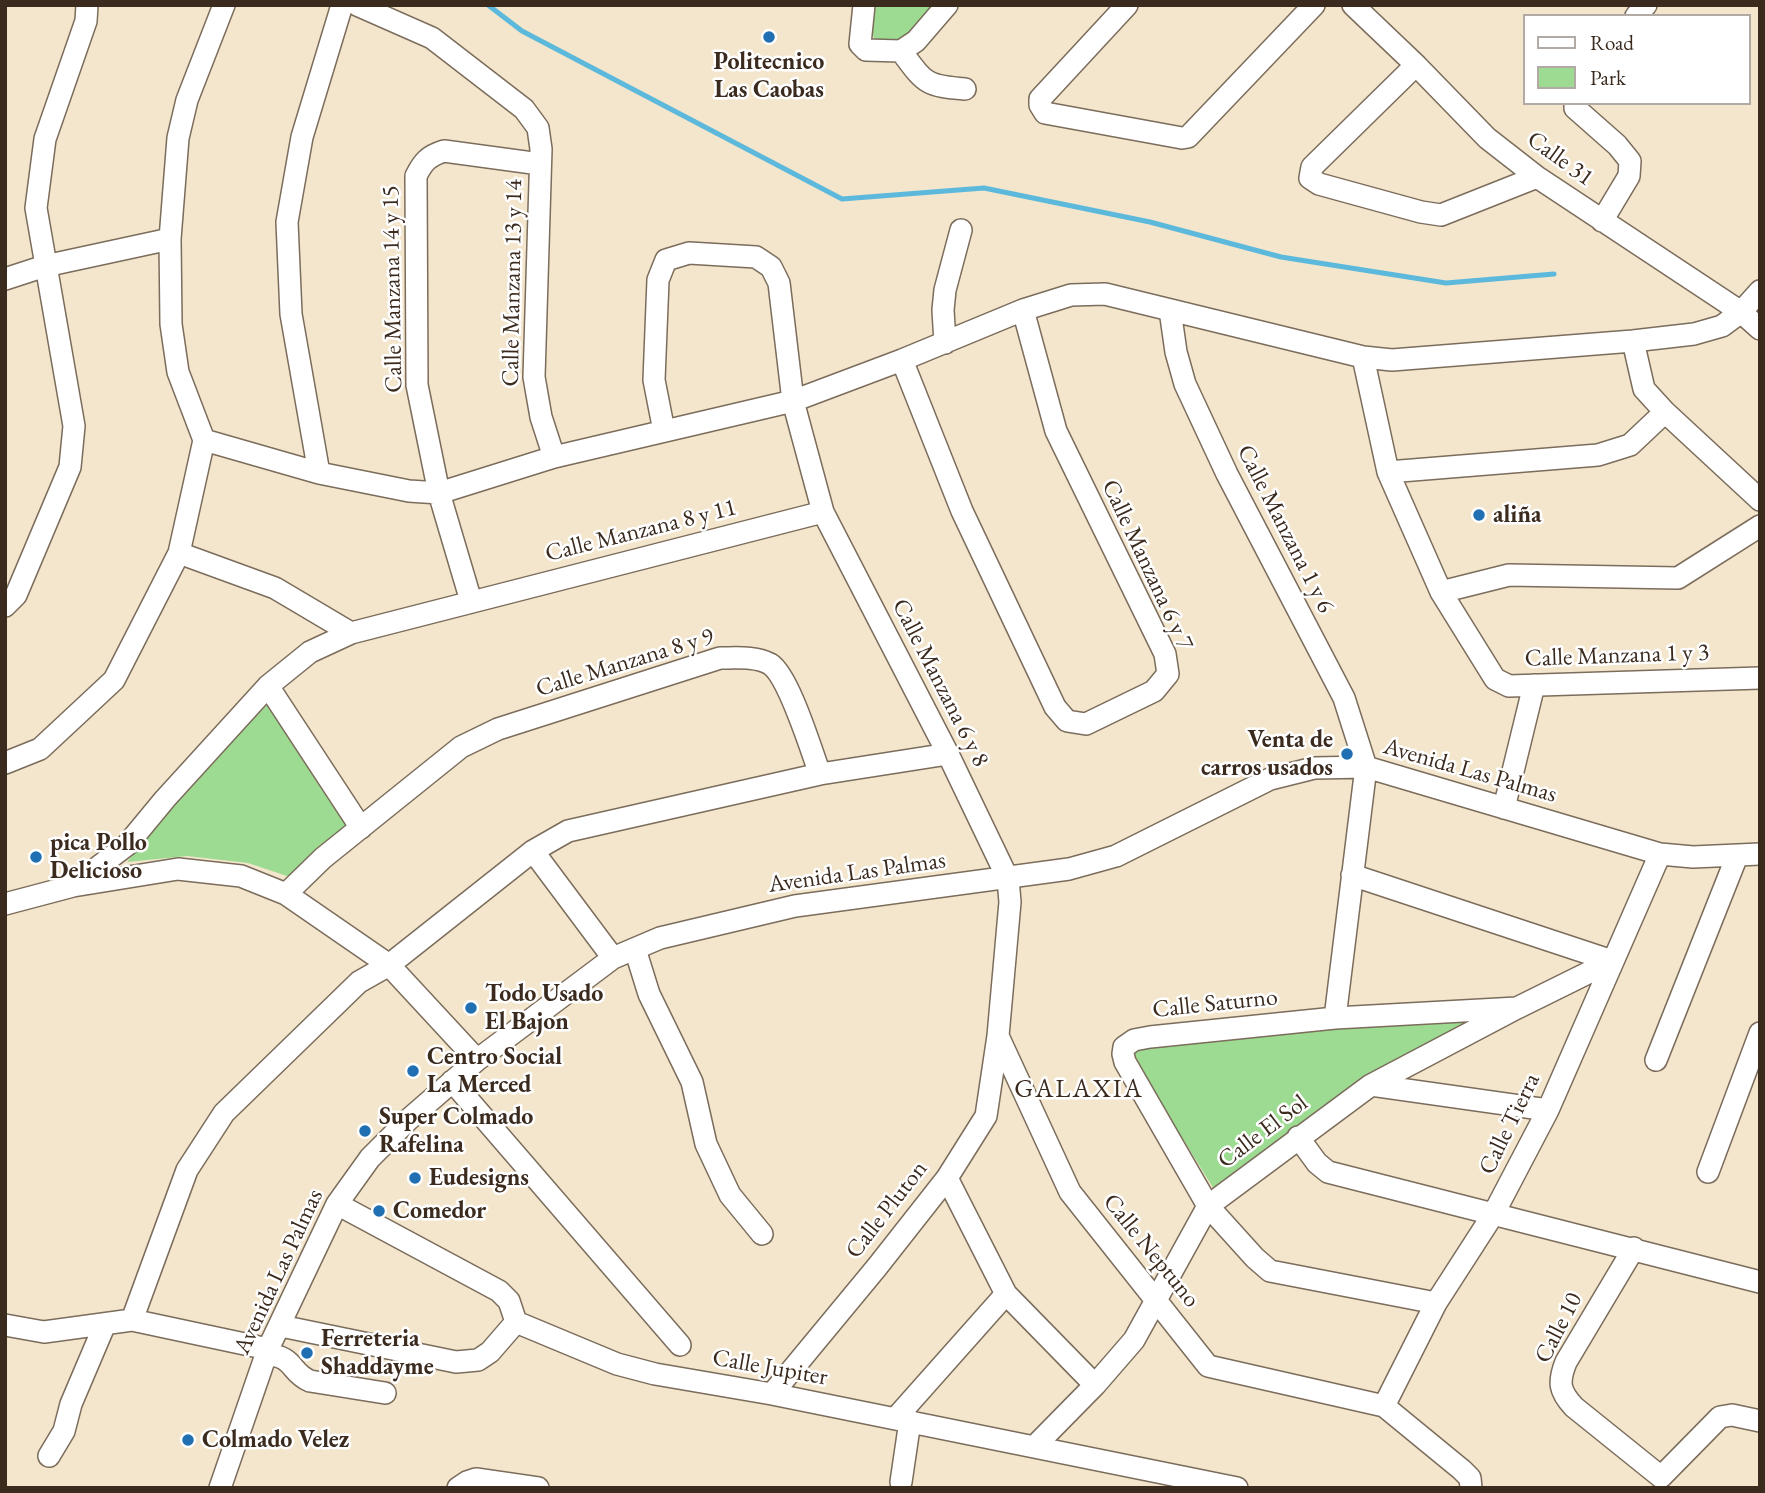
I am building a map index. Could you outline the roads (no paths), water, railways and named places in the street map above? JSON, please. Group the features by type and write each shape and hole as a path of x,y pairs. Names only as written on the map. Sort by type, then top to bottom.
{"street":[{"path":"5,606 16,595 70,467 74,426 36,208 45,139 86,20 87,5"},
{"path":"5,763 40,749 114,680 179,553 204,440 178,372 172,324 170,239 181,125 187,100 224,5"},
{"path":"319,473 290,314 286,222 302,137 342,5"},
{"path":"357,5 432,38 524,109 538,128 540,157"},
{"path":"864,5 860,44 866,50 901,51 916,41 947,5"},
{"path":"1127,5 1040,99 1040,106 1045,113 1185,138 1191,135 1314,5"},
{"name":"Calle 31","path":"1353,5 1488,138 1537,177 1741,312 1760,329"},
{"path":"901,51 918,74 934,86 965,89"},
{"path":"1416,65 1312,167 1310,178 1332,188 1441,215 1537,177"},
{"path":"1575,105 1575,108 1617,145 1630,161 1629,176 1602,220"},
{"name":"Calle Manzana 14 y 15","path":"471,601 439,493 417,385 416,176 432,154 444,151 540,157"},
{"name":"Calle Manzana 13 y 14","path":"540,157 534,377 541,417 554,457"},
{"path":"945,343 945,290 961,230"},
{"path":"5,279 45,266 170,239"},
{"name":"Calle Manzana 6 y 8","path":"664,431 654,380 658,280 666,260 689,254 756,257 771,267 779,283 793,401 823,512 948,754 1008,878"},
{"path":"204,440 319,473 409,491 439,493 554,457 793,401 1023,310 1072,295 1105,294 1363,357 1392,360 1694,334 1722,326 1741,312 1760,292"},
{"name":"Calle Manzana 6 y 7","path":"902,360 962,511 1055,707 1068,720 1086,724 1154,691 1168,674 1165,654 1056,431 1023,310"},
{"name":"Calle Manzana 1 y 6","path":"1170,310 1176,352 1185,384 1227,474 1344,698 1366,767"},
{"path":"1633,341 1644,388 1665,412 1760,500"},
{"name":"Calle Manzana 1 y 3","path":"1363,357 1388,472 1441,592 1495,679 1509,686 1760,678"},
{"path":"1388,472 1598,455 1630,445 1665,412"},
{"name":"Calle Manzana 8 y 11","path":"73,886 127,845 268,686 310,652 351,633 823,512"},
{"path":"1441,592 1508,575 1678,578 1760,526"},
{"path":"179,553 275,588 351,633"},
{"name":"Calle Manzana 8 y 9","path":"286,894 323,858 461,747 498,729 720,658 745,657 770,664 784,680 820,774"},
{"path":"1504,808 1534,685"},
{"path":"268,686 361,828"},
{"path":"132,1320 187,1170 224,1113 359,982 388,965 533,851 568,831 820,774 948,754"},
{"path":"1366,767 1335,1017 1517,1007"},
{"name":"Avenida Las Palmas","path":"219,1488 267,1351 337,1204 370,1158 477,1059 612,958 660,938 795,906 1069,870 1116,856 1270,779 1314,768 1366,767 1660,854 1693,857 1760,854"},
{"path":"533,851 612,958"},
{"name":"Calle Tierra","path":"1384,1406 1436,1303 1494,1213 1548,1110 1660,854"},
{"path":"1656,1059 1737,856"},
{"path":"6,903 73,886 178,870 241,876 286,894 388,965 477,1059"},
{"path":"1352,875 1612,961"},
{"name":"Calle Neptuno","path":"1008,878 1010,902 998,1036 1070,1192 1208,1366 1384,1406 1462,1470 1470,1478 1471,1487"},
{"path":"635,949 649,994 692,1083 706,1144 730,1195 762,1234"},
{"name":"Calle El Sol","path":"1035,1446 1096,1385 1134,1340 1208,1206 1371,1085 1517,1007 1612,961"},
{"name":"Calle Saturno","path":"1335,1017 1150,1037 1134,1040 1124,1047 1122,1054 1208,1206 1270,1271 1436,1303"},
{"path":"1708,1172 1760,1033"},
{"name":"Calle Pluton","path":"772,1394 947,1178 986,1116 998,1036"},
{"path":"452,1081 680,1345"},
{"path":"1371,1085 1548,1110"},
{"path":"1298,1137 1317,1163 1328,1172 1760,1282"},
{"path":"947,1178 1006,1294 1096,1385"},
{"path":"281,1326 456,1362 478,1360 490,1352 516,1322 509,1301 499,1291 337,1204"},
{"name":"Calle 10","path":"1634,1248 1566,1362 1560,1386 1563,1396 1574,1407 1662,1482"},
{"path":"901,1482 902,1420 1006,1294"},
{"path":"5,1325 44,1332 132,1320 267,1351 286,1359 301,1377 310,1381 384,1393"},
{"name":"Calle Jupiter","path":"516,1322 617,1364 655,1374 772,1394 1237,1488"},
{"path":"49,1456 64,1432 71,1404 105,1324"},
{"path":"1662,1482 1720,1417 1732,1415 1760,1422"},
{"path":"467,1483 538,1488"}],"waterway":[{"path":"488,5 522,31 842,199 984,188 1150,222 1281,257 1446,283 1554,274"}],"place":[{"name":"Politecnico Las Caobas","path":"769,37"},
{"name":"aliña","path":"1479,515"},
{"name":"Venta de carros usados","path":"1347,754"},
{"name":"pica Pollo Delicioso","path":"36,857"},
{"name":"Todo Usado El Bajon","path":"471,1008"},
{"name":"Centro Social La Merced","path":"413,1071"},
{"name":"Super Colmado Rafelina","path":"365,1131"},
{"name":"Eudesigns","path":"415,1178"},
{"name":"Comedor","path":"379,1211"},
{"name":"Ferreteria Shaddayme","path":"307,1353"},
{"name":"Colmado Velez","path":"188,1440"}],"district":[{"name":"GALAXIA","path":"1079,1090"}]}
